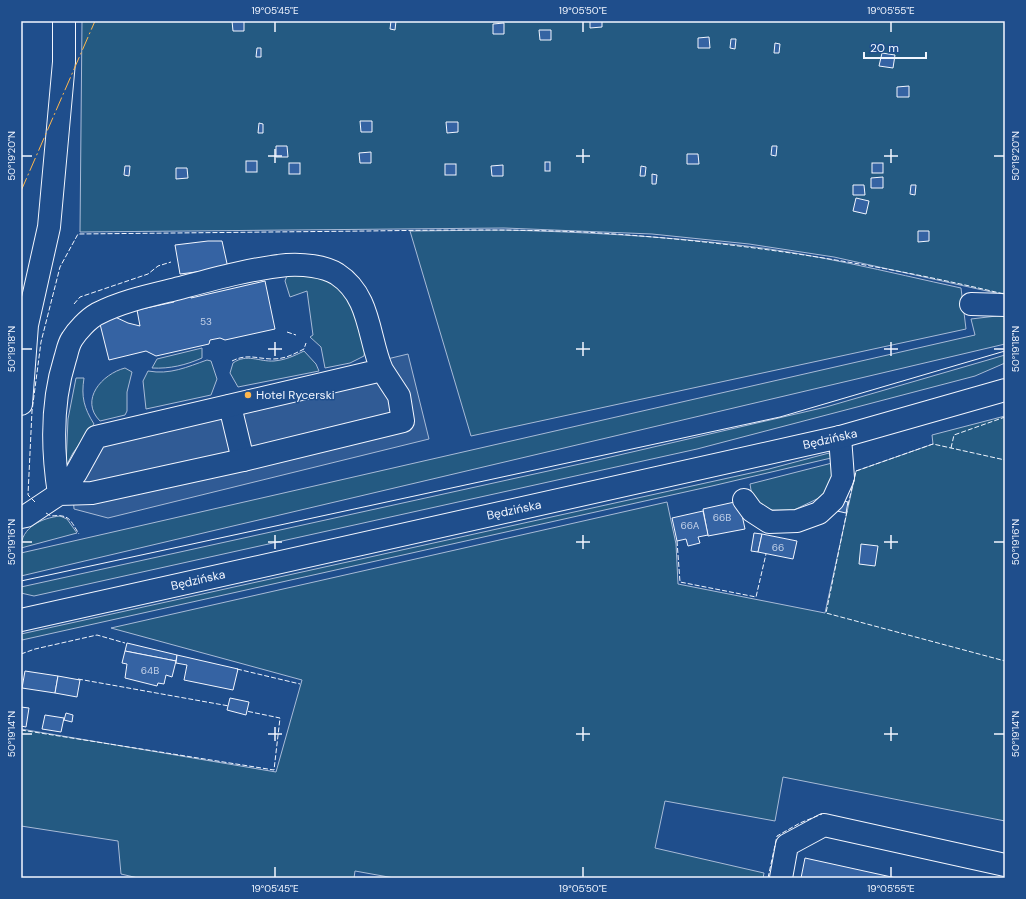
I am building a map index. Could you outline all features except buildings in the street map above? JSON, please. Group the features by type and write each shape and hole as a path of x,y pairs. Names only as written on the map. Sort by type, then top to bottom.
{"main road":[{"path":"21,404 27,325 49,227 64,62 64,21"},
{"path":"289,265 324,267 338,275 353,289 367,313 377,359 382,370 399,396 403,421 243,460 92,493 59,494 56,474 54,412 59,377 71,340 96,315 132,300 221,277 289,265"},
{"path":"971,304 1005,305"},
{"path":"21,517 26,516 59,494 76,473 96,437 382,370"},
{"name":"Będzińska","path":"21,620 840,437 1005,390"},
{"path":"230,406 243,460"},
{"path":"744,500 752,511 769,522 797,521 819,513 833,500 843,478 840,437"},
{"path":"781,878 787,845 824,825 1005,864"}],"shaded area":[{"path":"82,21 1005,21 1005,295 834,257 749,244 652,234 504,228 80,232"},
{"path":"505,230 621,235 709,242 766,248 878,269 961,288 966,329 471,436 410,231"},
{"path":"288,273 337,281 358,308 365,347 364,356 350,363 325,368 321,347 310,337 313,335 307,291 290,297 285,281"},
{"path":"1005,315 1005,344 21,576 21,553 975,335 971,319"},
{"path":"202,348 202,358 184,365 152,368 157,359"},
{"path":"304,351 316,364 319,371 238,387 230,373 233,363 238,360 248,358 274,361 289,358"},
{"path":"408,354 429,439 108,518 74,509 71,467 96,429"},
{"path":"1005,355 1005,363 975,376 697,449 34,596 21,593 21,587 589,462 826,407"},
{"path":"207,360 211,361 217,379 211,395 146,409 143,381 148,371 171,371 185,368"},
{"path":"125,368 132,372 127,392 127,411 125,415 100,421 94,413 92,405 96,389 108,376"},
{"path":"76,378 84,378 84,402 94,424 73,453 66,466 68,419"},
{"path":"1005,416 1005,821 783,777 775,821 665,801 655,848 764,873 763,878 394,878 355,871 354,878 138,878 121,874 118,841 21,826 21,729 276,772 302,680 111,628 667,502 676,544 678,584 825,613 856,471 933,444 932,435"},
{"path":"829,453 831,458 712,486 22,640 21,634 769,469"},
{"path":"836,462 832,488 821,497 794,510 768,510 753,502 750,484"},
{"path":"60,516 67,519 77,533 21,548 22,541 29,529 40,521"}],"tram line":[{"path":"21,581 780,417 1005,351"}],"fence":[{"path":"35,502 28,495 32,411 41,342 60,267 78,234 449,230 530,230 583,232 689,240 742,246 848,262 952,282 1004,294"},
{"path":"74,304 80,297 148,274 158,266 171,262"},
{"path":"287,332 296,335"},
{"path":"232,361 243,357 273,359 282,358 304,349 306,343"},
{"path":"951,448 954,435 1005,417"},
{"path":"848,505 856,471 933,444 1005,460"},
{"path":"847,511 826,613 1005,661"},
{"path":"46,513 51,516 66,517 79,534"},
{"path":"677,541 680,582 756,597 766,554"},
{"path":"21,654 35,649 97,635 125,643"},
{"path":"237,669 300,684"},
{"path":"78,679 229,706"},
{"path":"21,730 274,770 280,718 246,711"},
{"path":"768,878 777,836 800,823 822,814"}],"power":[{"path":"21,191 95,21"}],"place":[{"name":"Hotel Rycerski","path":"248,395"}]}
